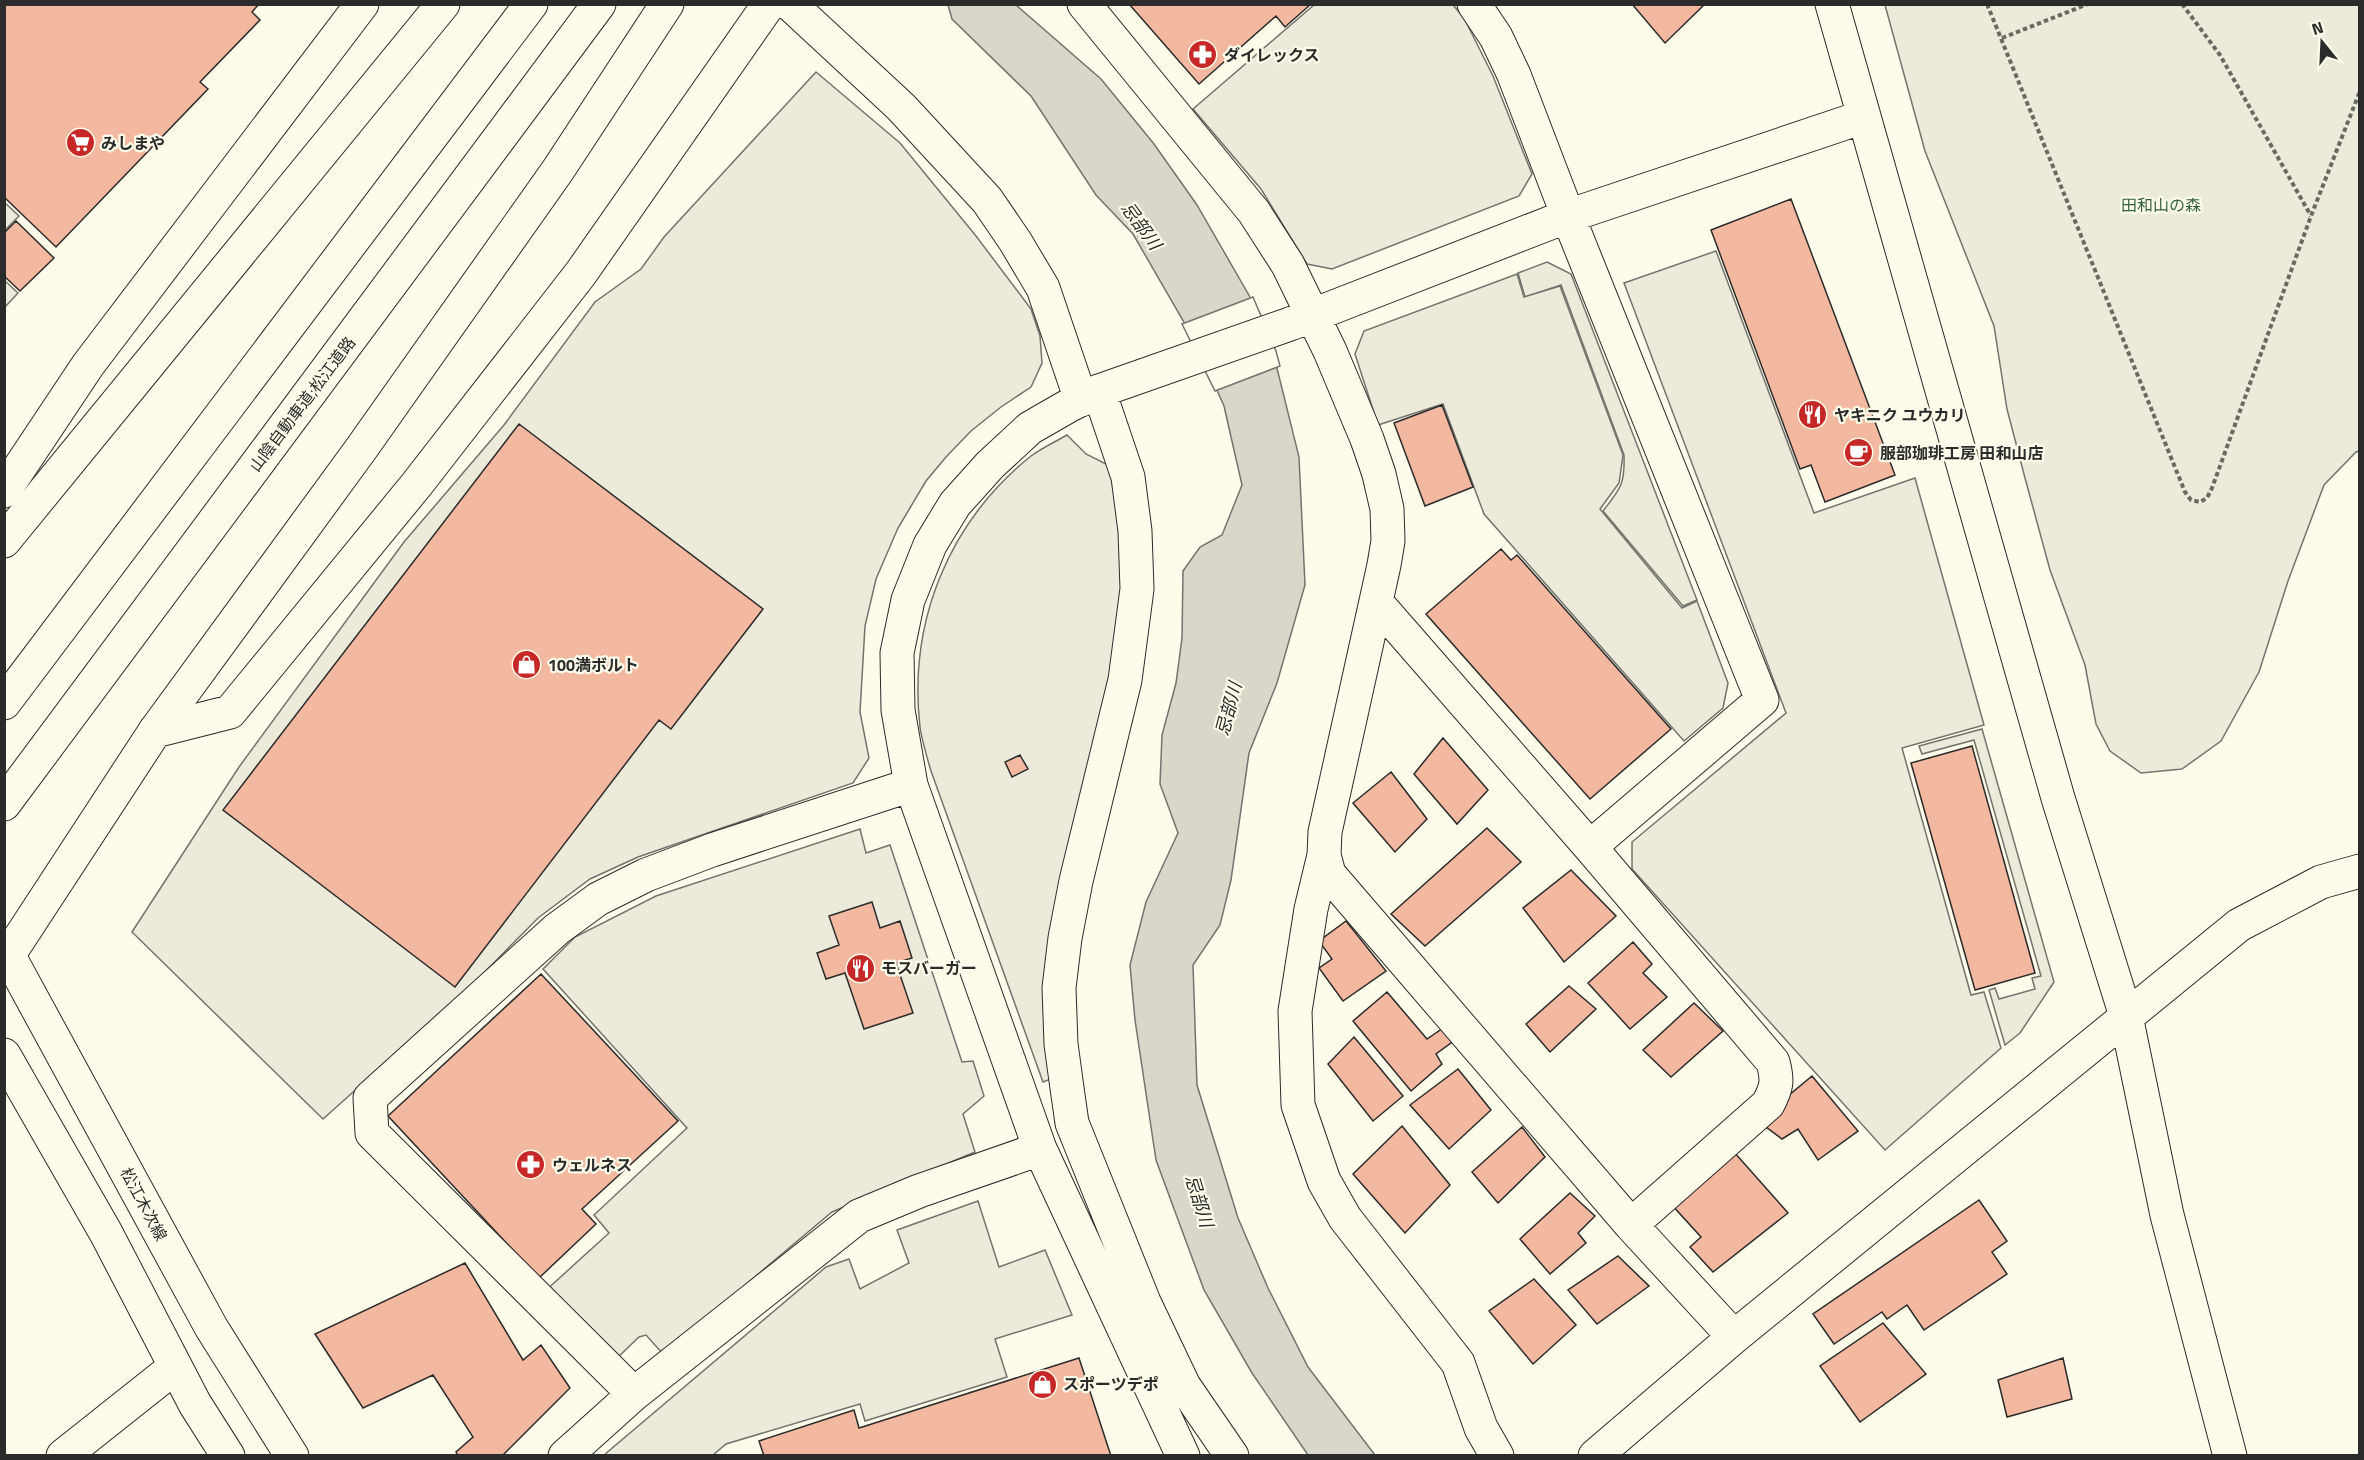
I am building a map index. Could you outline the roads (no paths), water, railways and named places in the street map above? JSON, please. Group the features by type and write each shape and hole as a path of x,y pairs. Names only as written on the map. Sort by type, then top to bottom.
{"main road":[{"path":"4,491 88,365 362,4"},
{"path":"4,541 443,4"},
{"path":"4,703 531,4"},
{"name":"山陰自動車道;松江道路","path":"8,800 599,4"},
{"path":"6,955 155,731 361,449 531,209 667,4"},
{"path":"155,731 230,712 417,484 581,273 769,4"},
{"path":"790,4 901,107 987,200 1043,288 1094,394 1128,477 1135,531 1137,589 1125,680 1076,881 1065,938 1059,988 1064,1066 1072,1123 1144,1302 1184,1386 1232,1455"},
{"path":"1084,4 1254,212 1288,265 1301,320 1330,351 1367,439 1387,509 1388,541 1377,603 1325,832 1324,855 1311,909 1295,1011 1298,1105 1324,1181 1345,1218 1458,1363 1481,1428 1497,1455"},
{"path":"1474,4 1496,37 1514,75 1568,216 1762,700 1590,847"},
{"path":"1833,4 1863,117 2058,798 2126,1016 2167,1215 2230,1455"},
{"path":"1183,1455 1040,1149 911,785 898,710 897,653 908,600 930,545 955,504 990,465 1030,428 1094,394 1301,320 1568,216 1863,117"},
{"path":"1377,603 1760,1044 1773,1062 1777,1077 1775,1090 1767,1104 1631,1225"},
{"path":"634,1394 372,1133 369,1098 557,929 598,899 646,875 712,850 911,785"},
{"path":"1324,855 1329,874 1631,1225 1734,1337"},
{"path":"1595,1455 1734,1337 2239,925 2321,882 2360,871"},
{"name":"松江木次線","path":"6,955 211,1326 292,1455"},
{"path":"4,1055 105,1233 195,1404 228,1455"},
{"path":"565,1455 634,1394 859,1216 930,1187 1040,1149"},
{"path":"63,1455 175,1367"}],"water":[{"name":"忌部川","path":"948,5 1016,5 1101,79 1154,144 1197,205 1250,297 1273,352 1299,457 1305,585 1277,683 1249,753 1231,880 1220,925 1193,965 1197,1085 1238,1218 1268,1288 1308,1367 1375,1455 1308,1455 1252,1373 1204,1290 1156,1160 1135,1020 1130,965 1146,902 1178,833 1160,784 1162,735 1176,683 1182,638 1183,571 1200,547 1222,535 1242,485 1224,406 1196,343 1133,234 1096,195 1031,96 952,19"}],"place":[{"name":"ダイレックス","path":"1203,55"},
{"name":"みしまや","path":"80,143"},
{"name":"ヤキニク ユウカリ","path":"1813,415"},
{"name":"服部珈琲工房 田和山店","path":"1859,453"},
{"name":"100満ボルト","path":"527,665"},
{"name":"モスバーガー","path":"860,968"},
{"name":"ウェルネス","path":"531,1165"},
{"name":"スポーツデポ","path":"1042,1384"}],"park label":[{"name":"田和山の森","path":"2161,205"}]}
